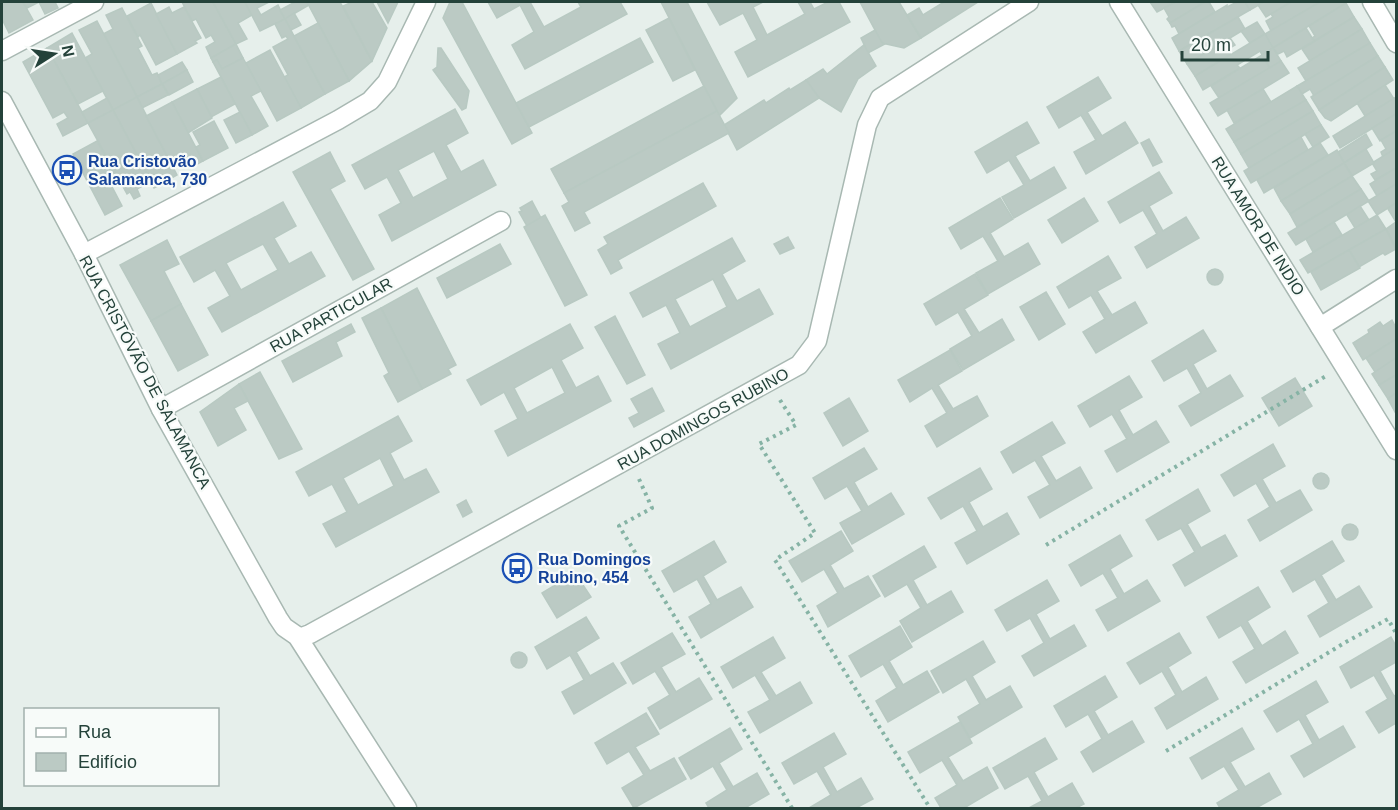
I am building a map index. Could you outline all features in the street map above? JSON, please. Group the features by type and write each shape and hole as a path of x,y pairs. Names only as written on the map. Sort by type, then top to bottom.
{"street":[{"path":"2,51 94,2"},
{"path":"84,254 338,120 370,100 387,82 426,2"},
{"name":"RUA DOMINGOS RUBINO","path":"297,636 310,634 799,365 817,341 867,124 880,98 1029,2"},
{"name":"RUA AMOR DE INDIO","path":"1119,2 1396,450"},
{"path":"1372,2 1396,43"},
{"name":"RUA CRISTÓVÃO DE SALAMANCA","path":"2,100 84,254 161,409 278,618 284,627 297,636 407,808"},
{"name":"RUA PARTICULAR","path":"161,409 501,221"},
{"path":"1320,327 1396,279"}],"path":[{"path":"1046,545 1344,366"},
{"path":"768,382 796,424 759,444 815,533 775,560 930,808"},
{"path":"630,459 652,508 619,526 792,808"},
{"path":"1166,752 1336,648 1388,619 1396,633"}],"building":[{"path":"2,2 23,2 33,20 9,33 2,19"},
{"path":"23,2 39,2 27,8"},
{"path":"39,2 55,2 58,8 45,14"},
{"path":"182,2 213,2 236,44 211,58 206,47 215,42 211,35 206,38 196,19 192,21"},
{"path":"213,2 245,2 252,15 238,23 247,39 236,44"},
{"path":"245,2 269,2 257,8 261,15 278,5 285,19 260,31"},
{"path":"295,2 307,2 309,5 285,19 280,10"},
{"path":"307,2 340,2 372,61 349,81"},
{"path":"352,2 372,2 387,28 372,61 343,6"},
{"path":"377,2 398,2 388,23"},
{"path":"450,2 462,2 532,133 512,144 443,18"},
{"path":"488,2 530,2 544,27 581,7 578,2 620,2 627,14 525,69 512,45 534,32 520,5 497,18"},
{"path":"661,2 687,2 737,98 719,116"},
{"path":"707,2 763,2 753,7 767,35 805,14 798,2 810,2 814,9 828,2 839,2 850,22 748,77 735,52 757,40 743,13 720,25"},
{"path":"860,2 899,2 921,38 904,48 882,43"},
{"path":"944,2 978,2 921,38 907,15 919,8 923,15"},
{"path":"1150,2 1176,2 1157,12"},
{"path":"1176,2 1205,2 1170,23 1164,8"},
{"path":"1205,2 1209,2 1215,12 1179,34 1175,26 1172,27 1170,23"},
{"path":"1237,2 1245,2 1250,10 1179,51 1172,38 1227,5 1227,7"},
{"path":"1245,2 1264,2 1250,10"},
{"path":"1264,2 1291,2 1266,17 1258,5"},
{"path":"1291,2 1320,2 1271,31 1266,21 1273,17 1271,14"},
{"path":"1320,2 1346,3 1273,48 1265,34"},
{"path":"151,3 177,54 156,65 127,16"},
{"path":"1346,3 1354,17 1314,41 1312,38 1315,36 1309,26"},
{"path":"169,7 172,13 184,7 201,38 195,41 197,43 177,54 156,14"},
{"path":"122,8 142,46 138,48 152,75 157,73 162,84 137,97 103,34 113,29 106,15"},
{"path":"294,13 301,25 291,30 285,19"},
{"path":"1238,17 1245,29 1187,64 1179,51"},
{"path":"1354,17 1362,29 1310,61 1302,49"},
{"path":"669,18 695,70 673,81 646,30"},
{"path":"285,19 325,94 301,108 284,77 288,75 273,47 288,39 286,36 282,38 275,24"},
{"path":"97,21 137,97 113,110 85,58 92,54 79,30"},
{"path":"1257,22 1265,34 1250,43 1241,31"},
{"path":"318,23 349,81 325,94 294,36"},
{"path":"1306,28 1314,41 1287,57 1284,51 1278,54 1273,48"},
{"path":"1362,29 1370,43 1306,81 1298,68"},
{"path":"875,30 882,43 885,44 868,53 861,38"},
{"path":"72,33 103,91 78,104 47,48"},
{"path":"1265,34 1273,48 1262,55 1260,51 1237,65 1240,68 1203,90 1195,76"},
{"path":"640,38 653,62 529,127 516,103"},
{"path":"1230,38 1235,45 1228,49 1231,54 1195,76 1187,64"},
{"path":"1370,43 1378,56 1314,96 1310,89 1302,94 1297,86"},
{"path":"236,44 243,58 222,69 217,60 213,62 211,58"},
{"path":"864,45 876,66 858,79 841,112 819,98 806,80 823,69 827,74"},
{"path":"47,48 88,123 63,136 57,124 68,118 64,112 53,118 23,62"},
{"path":"438,48 441,48 469,91 466,108 462,110 433,70 437,67"},
{"path":"1273,48 1281,61 1270,68 1262,55"},
{"path":"270,50 301,108 277,121 246,63"},
{"path":"1262,55 1270,68 1219,98 1211,86"},
{"path":"1378,56 1385,67 1319,110 1311,97"},
{"path":"243,58 261,91 251,96 268,126 252,135 213,62 217,60 222,69"},
{"path":"1281,61 1289,73 1218,116 1210,103"},
{"path":"182,62 187,70 162,84 158,75"},
{"path":"1385,67 1393,80 1331,121 1325,118 1319,110"},
{"path":"187,70 193,82 169,95 162,84"},
{"path":"221,77 235,104 211,117 197,89"},
{"path":"1098,77 1111,98 1087,112 1102,136 1125,122 1138,143 1086,174 1074,152 1096,140 1081,115 1059,128 1047,107"},
{"path":"806,80 819,98 737,150 724,125 764,100 766,103"},
{"path":"162,84 168,95 142,108 137,97"},
{"path":"1385,85 1394,99 1365,116 1357,103"},
{"path":"704,86 717,111 564,193 551,169"},
{"path":"1297,86 1306,100 1234,142 1226,129"},
{"path":"197,89 212,118 188,133 172,102"},
{"path":"1263,89 1271,102 1234,123 1227,110"},
{"path":"137,97 177,175 154,188 113,110"},
{"path":"1396,97 1396,114 1340,148 1333,136"},
{"path":"107,98 113,110 88,123 82,112"},
{"path":"1306,100 1313,111 1241,154 1234,142"},
{"path":"172,102 203,161 192,167 188,159 173,167 146,116"},
{"path":"455,109 468,133 446,145 461,172 483,160 496,185 392,241 379,215 401,203 387,177 365,189 352,165","holes":["434,151 448,179 413,198 398,170"]},
{"path":"113,110 151,181 137,189 140,196 134,199 130,192 127,194 88,123"},
{"path":"717,111 729,133 584,212 590,223 575,231 562,206 569,202 564,193"},
{"path":"1313,111 1321,125 1249,168 1241,154"},
{"path":"240,112 252,135 236,143 224,120"},
{"path":"1396,114 1396,131 1380,141 1372,128"},
{"path":"214,121 228,148 203,161 196,147 200,145 193,132"},
{"path":"1027,122 1039,143 1015,156 1030,181 1054,167 1066,188 1014,218 1002,197 1024,185 1009,160 987,173 975,152"},
{"path":"1321,125 1329,137 1313,147 1305,134"},
{"path":"1396,131 1396,148 1383,157 1381,152 1386,149 1381,140"},
{"path":"1366,134 1372,145 1344,163 1338,152"},
{"path":"1301,137 1308,150 1251,183 1244,171"},
{"path":"1149,139 1162,162 1153,166 1141,143"},
{"path":"97,141 116,176 109,181 122,206 105,215 73,154"},
{"path":"1320,143 1328,155 1264,193 1257,180"},
{"path":"1396,148 1396,168 1375,180 1371,174 1377,171 1372,163"},
{"path":"1366,149 1374,163 1352,176 1344,163"},
{"path":"1337,150 1344,163 1281,201 1274,188"},
{"path":"330,152 345,181 330,189 374,269 353,280 293,172"},
{"path":"1344,163 1352,176 1290,214 1281,201"},
{"path":"1396,168 1396,184 1377,196 1370,184"},
{"path":"1159,172 1172,193 1149,206 1163,231 1186,217 1199,238 1147,268 1135,247 1157,234 1143,210 1120,223 1108,202"},
{"path":"1352,176 1361,189 1297,227 1290,214"},
{"path":"703,183 716,206 618,260 622,268 611,274 598,250 608,244 604,237"},
{"path":"1396,184 1396,203 1377,215 1368,201"},
{"path":"1361,189 1369,201 1296,245 1288,233"},
{"path":"1000,198 1013,219 990,233 1004,257 1028,243 1040,264 988,294 976,273 998,261 983,236 961,249 949,228"},
{"path":"1084,198 1098,221 1062,243 1048,220"},
{"path":"532,201 541,218 527,226 519,212 522,211 520,208"},
{"path":"283,202 296,226 274,238 289,264 311,252 325,276 222,332 208,308 230,296 215,270 194,282 180,257","holes":["263,244 278,270 241,290 226,263"]},
{"path":"1396,203 1396,222 1388,209"},
{"path":"1360,206 1369,220 1355,228 1347,215"},
{"path":"545,215 587,295 565,306 524,227"},
{"path":"1377,215 1386,229 1308,273 1300,260"},
{"path":"1334,222 1342,235 1313,252 1306,239"},
{"path":"1396,222 1396,247 1386,229"},
{"path":"1386,229 1396,249 1385,255 1383,253 1359,267 1349,250"},
{"path":"788,237 794,248 780,254 774,244"},
{"path":"732,238 745,261 722,274 737,301 759,289 773,314 671,369 658,344 680,333 666,305 643,317 630,293","holes":["713,279 727,307 690,327 675,299"]},
{"path":"167,240 179,264 164,271 181,304 151,321 120,265"},
{"path":"500,244 511,264 447,298 437,278"},
{"path":"1349,250 1360,268 1321,290 1311,272"},
{"path":"1108,256 1121,278 1097,291 1112,315 1135,302 1147,323 1096,353 1083,332 1105,319 1091,295 1069,308 1057,287"},
{"path":"1212,269 1218,269 1223,277 1221,283 1212,285 1207,280 1207,274"},
{"path":"975,274 988,295 964,309 979,333 1002,319 1014,340 963,370 950,349 972,336 958,312 936,325 924,304"},
{"path":"417,288 456,365 448,369 451,374 422,389 381,308"},
{"path":"1046,292 1065,324 1039,340 1020,307"},
{"path":"181,304 208,355 178,371 151,321"},
{"path":"381,308 422,389 398,402 384,376 389,373 362,318"},
{"path":"615,316 645,375 627,384 595,327"},
{"path":"1392,320 1396,328 1396,339 1363,360 1353,343 1369,333 1368,330 1380,322 1383,326"},
{"path":"351,324 355,332 336,342 342,356 293,382 282,361"},
{"path":"570,324 583,348 561,360 576,388 598,376 611,401 508,456 495,431 518,419 504,392 481,405 467,380","holes":["552,367 565,393 527,413 514,388"]},
{"path":"1203,330 1216,351 1193,364 1207,389 1230,375 1243,396 1191,426 1179,406 1201,393 1187,368 1164,381 1152,361"},
{"path":"1396,339 1396,358 1375,372 1366,358"},
{"path":"950,350 962,371 938,385 953,409 977,396 988,416 937,447 925,426 947,413 932,388 910,402 898,380"},
{"path":"1396,358 1396,375 1379,385 1372,374"},
{"path":"260,372 302,449 279,459 239,384"},
{"path":"1396,375 1396,393 1388,399 1379,385"},
{"path":"1129,376 1142,397 1119,410 1133,435 1156,421 1169,442 1117,472 1105,451 1127,439 1112,414 1090,427 1078,406"},
{"path":"1295,378 1312,406 1279,426 1262,398"},
{"path":"239,384 248,401 234,408 246,430 218,446 200,412"},
{"path":"652,388 664,411 634,427 629,418 639,413 631,399"},
{"path":"1396,393 1396,411 1395,412 1388,399"},
{"path":"849,398 868,431 843,446 824,413"},
{"path":"398,416 412,441 390,453 404,480 426,469 439,492 336,547 323,524 347,512 332,484 309,496 296,472","holes":["380,458 394,486 358,505 343,478"]},
{"path":"1052,422 1065,443 1041,456 1056,481 1080,467 1092,488 1040,518 1028,497 1050,485 1035,460 1013,473 1001,452"},
{"path":"1273,444 1285,466 1262,479 1276,503 1300,490 1312,510 1260,541 1248,520 1270,507 1256,483 1234,496 1221,475"},
{"path":"864,448 877,469 854,482 868,507 891,493 904,514 852,544 840,523 862,511 847,486 825,499 813,478"},
{"path":"980,468 992,489 969,502 983,527 1007,513 1019,534 967,564 955,543 977,531 963,506 941,519 928,498"},
{"path":"1318,473 1324,473 1329,481 1327,487 1318,489 1313,484 1313,478"},
{"path":"1198,489 1210,511 1187,524 1201,548 1225,535 1237,556 1185,586 1173,565 1195,552 1181,528 1158,540 1146,520"},
{"path":"466,500 472,512 463,517 457,505"},
{"path":"1347,524 1353,524 1358,532 1356,538 1347,540 1342,535 1342,529"},
{"path":"841,531 853,551 830,565 844,589 868,576 880,596 828,627 817,606 838,593 824,569 802,582 789,561"},
{"path":"1120,535 1132,556 1110,569 1124,594 1147,580 1160,601 1108,631 1096,610 1118,598 1103,573 1081,586 1069,565"},
{"path":"714,541 726,562 703,576 717,600 741,587 753,607 701,638 689,617 711,604 697,579 674,592 662,571"},
{"path":"1332,541 1344,561 1321,575 1336,600 1359,586 1372,607 1320,637 1308,616 1329,603 1315,579 1293,592 1281,571"},
{"path":"924,546 936,567 913,580 927,605 951,591 963,612 912,642 900,621 921,608 907,584 885,597 873,576"},
{"path":"575,573 591,597 557,618 542,593"},
{"path":"1047,580 1059,601 1036,614 1050,639 1074,625 1086,646 1034,676 1022,656 1044,643 1030,618 1007,631 995,610"},
{"path":"1258,587 1270,607 1247,621 1262,646 1285,631 1298,653 1246,683 1233,662 1255,649 1241,625 1219,638 1207,617"},
{"path":"586,617 599,638 576,652 590,676 613,663 626,683 574,714 562,692 584,680 570,655 547,669 535,647"},
{"path":"900,626 912,647 889,661 903,685 927,671 939,692 888,722 876,701 897,688 883,664 861,677 849,656"},
{"path":"672,633 685,654 661,667 676,692 699,678 712,699 660,729 648,708 670,695 655,671 633,684 621,663"},
{"path":"1179,633 1191,653 1168,667 1182,692 1206,677 1218,699 1167,729 1155,708 1176,695 1162,671 1140,684 1127,663"},
{"path":"773,637 785,658 761,672 776,696 800,682 812,703 760,733 748,712 770,700 755,675 733,688 721,667"},
{"path":"1391,637 1396,646 1396,662 1380,671 1394,696 1396,695 1396,723 1379,733 1366,712 1388,699 1374,675 1351,688 1340,667"},
{"path":"983,641 995,662 972,676 986,700 1010,686 1022,707 970,738 958,717 980,704 966,679 943,693 931,671"},
{"path":"516,652 522,652 527,660 525,666 516,668 511,663 511,657"},
{"path":"1105,676 1117,697 1094,711 1108,735 1132,721 1144,742 1093,772 1081,752 1102,739 1088,714 1066,727 1054,706"},
{"path":"1316,681 1328,702 1305,715 1319,740 1343,726 1355,747 1304,777 1291,756 1313,744 1299,719 1277,732 1264,711"},
{"path":"646,713 659,734 635,747 650,771 674,758 686,779 634,808 622,788 644,775 629,751 607,764 595,743"},
{"path":"960,722 972,743 948,757 963,781 987,767 998,788 964,808 941,808 935,798 957,785 942,760 920,773 908,752"},
{"path":"730,728 742,749 719,763 733,787 757,773 769,794 745,808 709,808 706,803 727,790 713,766 691,779 679,758"},
{"path":"1242,728 1254,749 1230,762 1245,787 1269,773 1281,794 1256,808 1220,808 1217,803 1239,790 1224,766 1202,779 1190,758"},
{"path":"834,733 846,754 823,767 837,792 861,778 873,799 856,808 809,808 831,795 817,771 794,784 782,763"},
{"path":"1045,738 1057,759 1034,772 1048,797 1072,783 1084,804 1076,808 1029,808 1042,801 1028,776 1005,789 993,768"}],"place":[{"name":"Rua Cristovão Salamanca, 730","path":"67,170"},
{"name":"Rua Domingos Rubino, 454","path":"517,568"}]}
